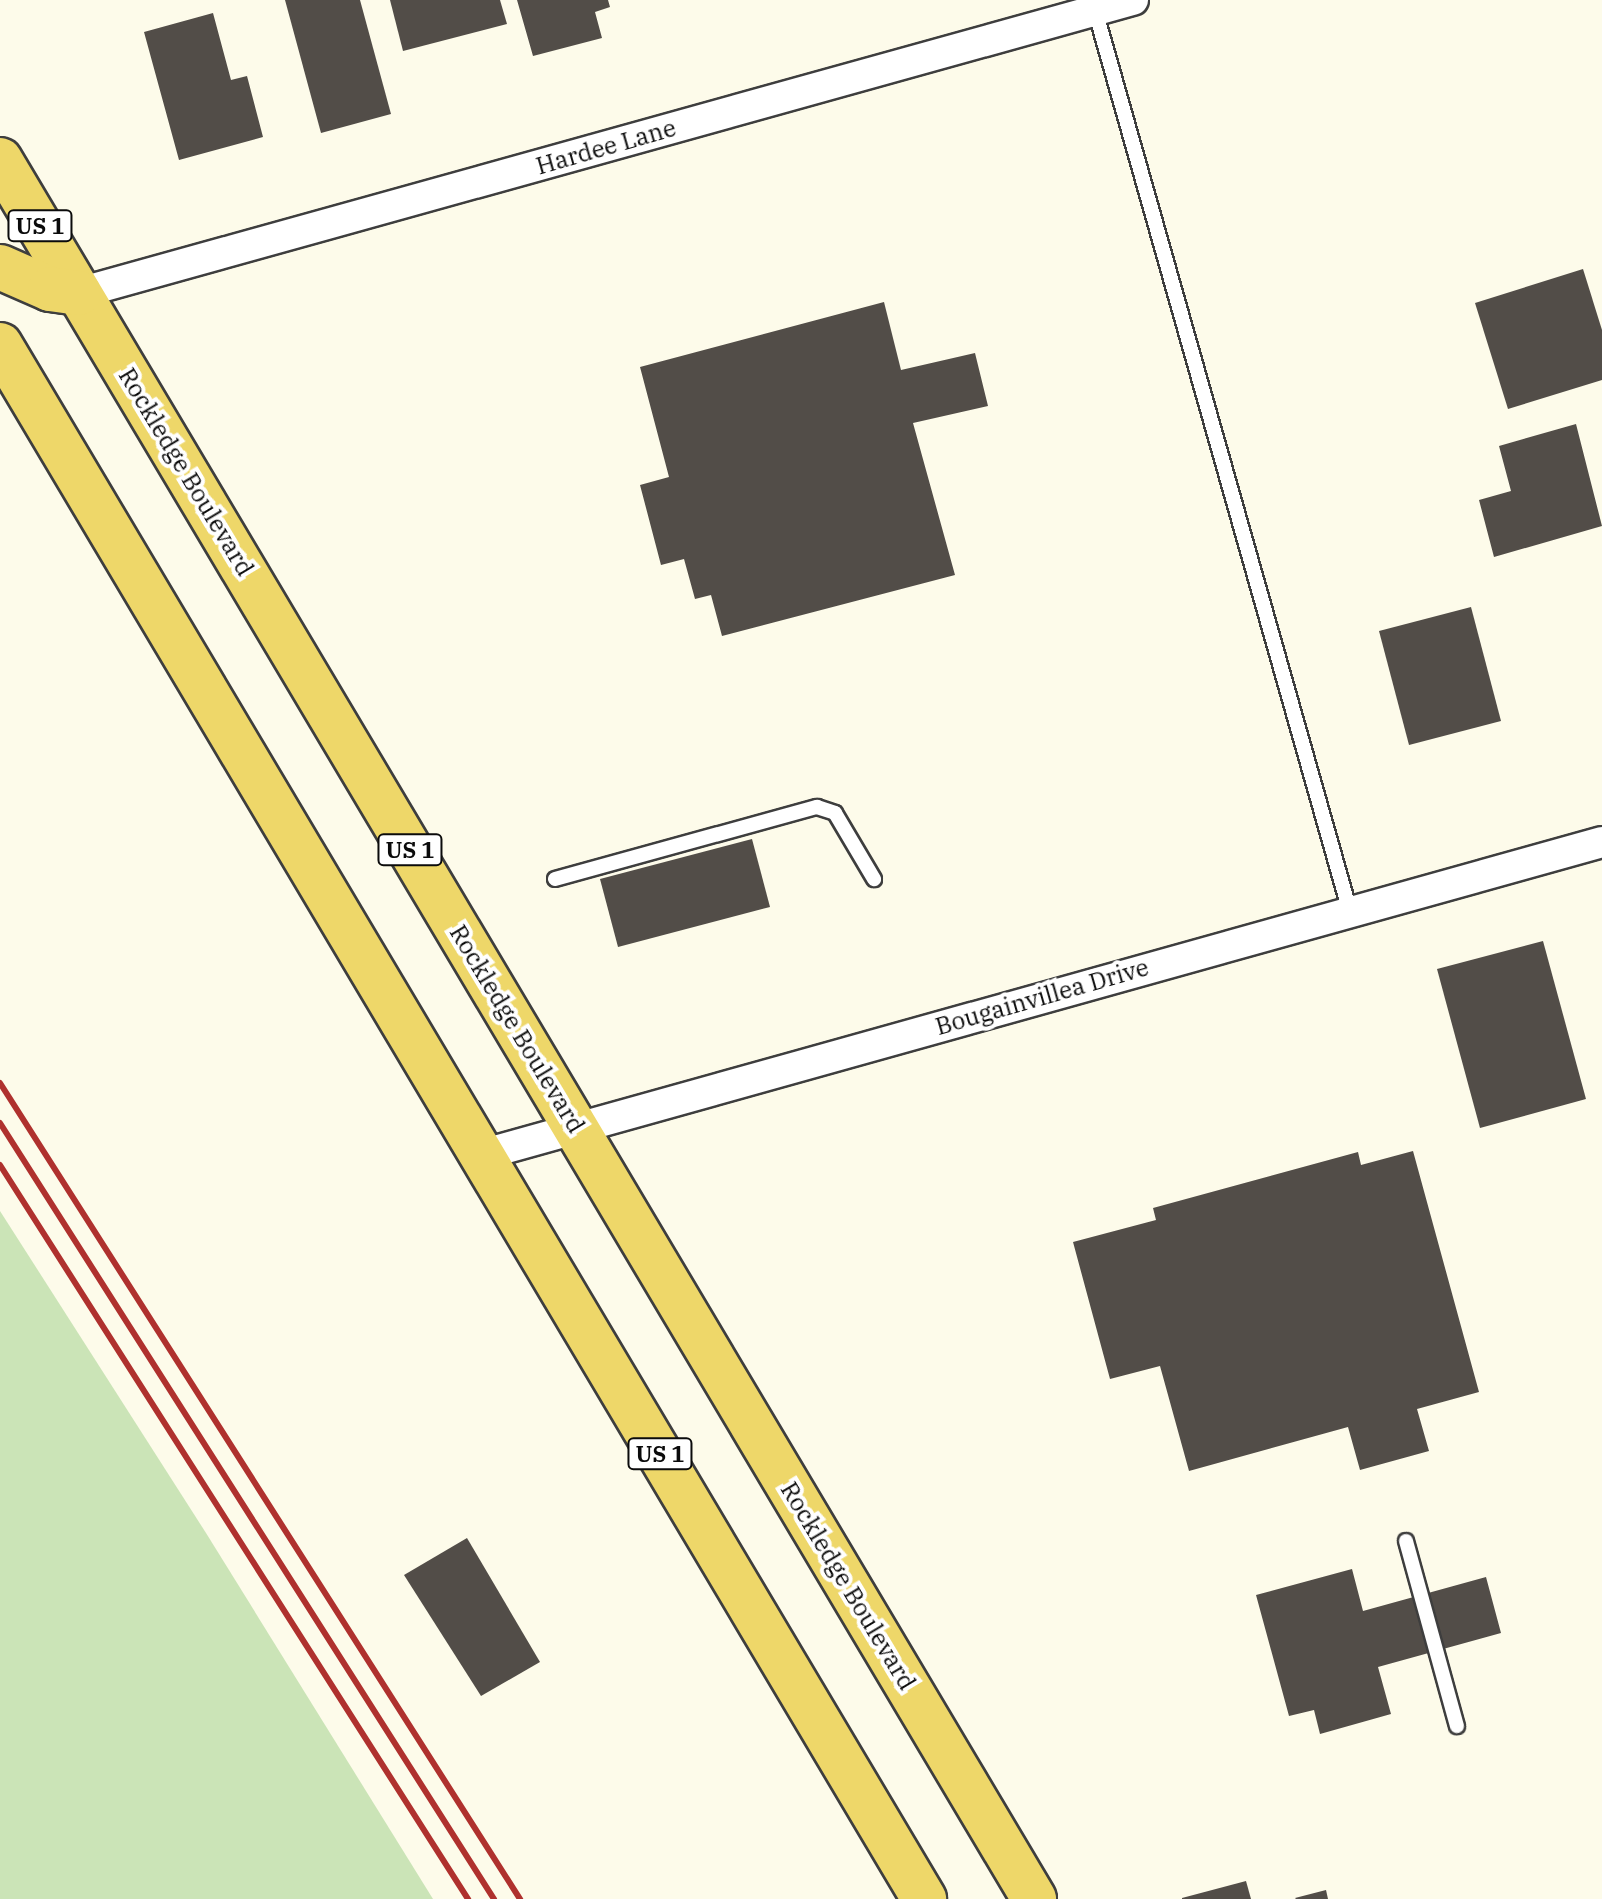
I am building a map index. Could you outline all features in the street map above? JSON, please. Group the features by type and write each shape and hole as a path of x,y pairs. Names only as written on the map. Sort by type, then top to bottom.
{"main road":[{"name":"Rockledge Boulevard","path":"0,160 1034,1899"},
{"path":"0,267 50,289 79,293"},
{"name":"US 1","path":"0,345 924,1899"}],"street":[{"name":"Hardee Lane","path":"79,293 1133,0"},
{"name":"Bougainvillea Drive","path":"481,1155 1602,842"}],"lane":[{"path":"1095,10 1350,912"},
{"path":"555,879 817,807 835,813 874,879"},
{"path":"1406,1541 1457,1726"}],"green space":[{"path":"0,1211 206,1533 433,1899 0,1899"}],"building":[{"path":"285,0 360,0 391,114 321,133"},
{"path":"390,0 500,0 507,24 403,51"},
{"path":"517,0 608,0 610,7 595,12 602,38 533,56"},
{"path":"213,13 231,80 247,76 263,137 179,160 144,32"},
{"path":"1583,269 1602,330 1602,380 1508,409 1475,303"},
{"path":"884,302 901,370 975,353 988,406 913,423 955,575 722,636 711,595 695,599 684,559 661,565 640,485 669,477 640,367"},
{"path":"1576,424 1602,526 1494,557 1479,500 1511,491 1499,446"},
{"path":"1471,607 1501,721 1409,745 1379,631"},
{"path":"752,839 770,907 618,947 600,879"},
{"path":"1543,941 1586,1099 1480,1128 1437,969"},
{"path":"1413,1151 1479,1392 1417,1409 1429,1451 1360,1470 1348,1427 1189,1471 1160,1366 1110,1379 1073,1242 1156,1220 1153,1208 1358,1152 1361,1165"},
{"path":"467,1538 540,1662 481,1696 404,1575"},
{"path":"1352,1569 1363,1611 1486,1577 1501,1633 1378,1667 1391,1714 1320,1734 1314,1710 1289,1716 1256,1595"},
{"path":"1246,1881 1251,1899 1182,1899 1182,1898"},
{"path":"1326,1890 1328,1899 1295,1898"}],"railway":[{"path":"0,1083 520,1899"},
{"path":"0,1123 494,1899"},
{"path":"0,1165 468,1899"}]}
